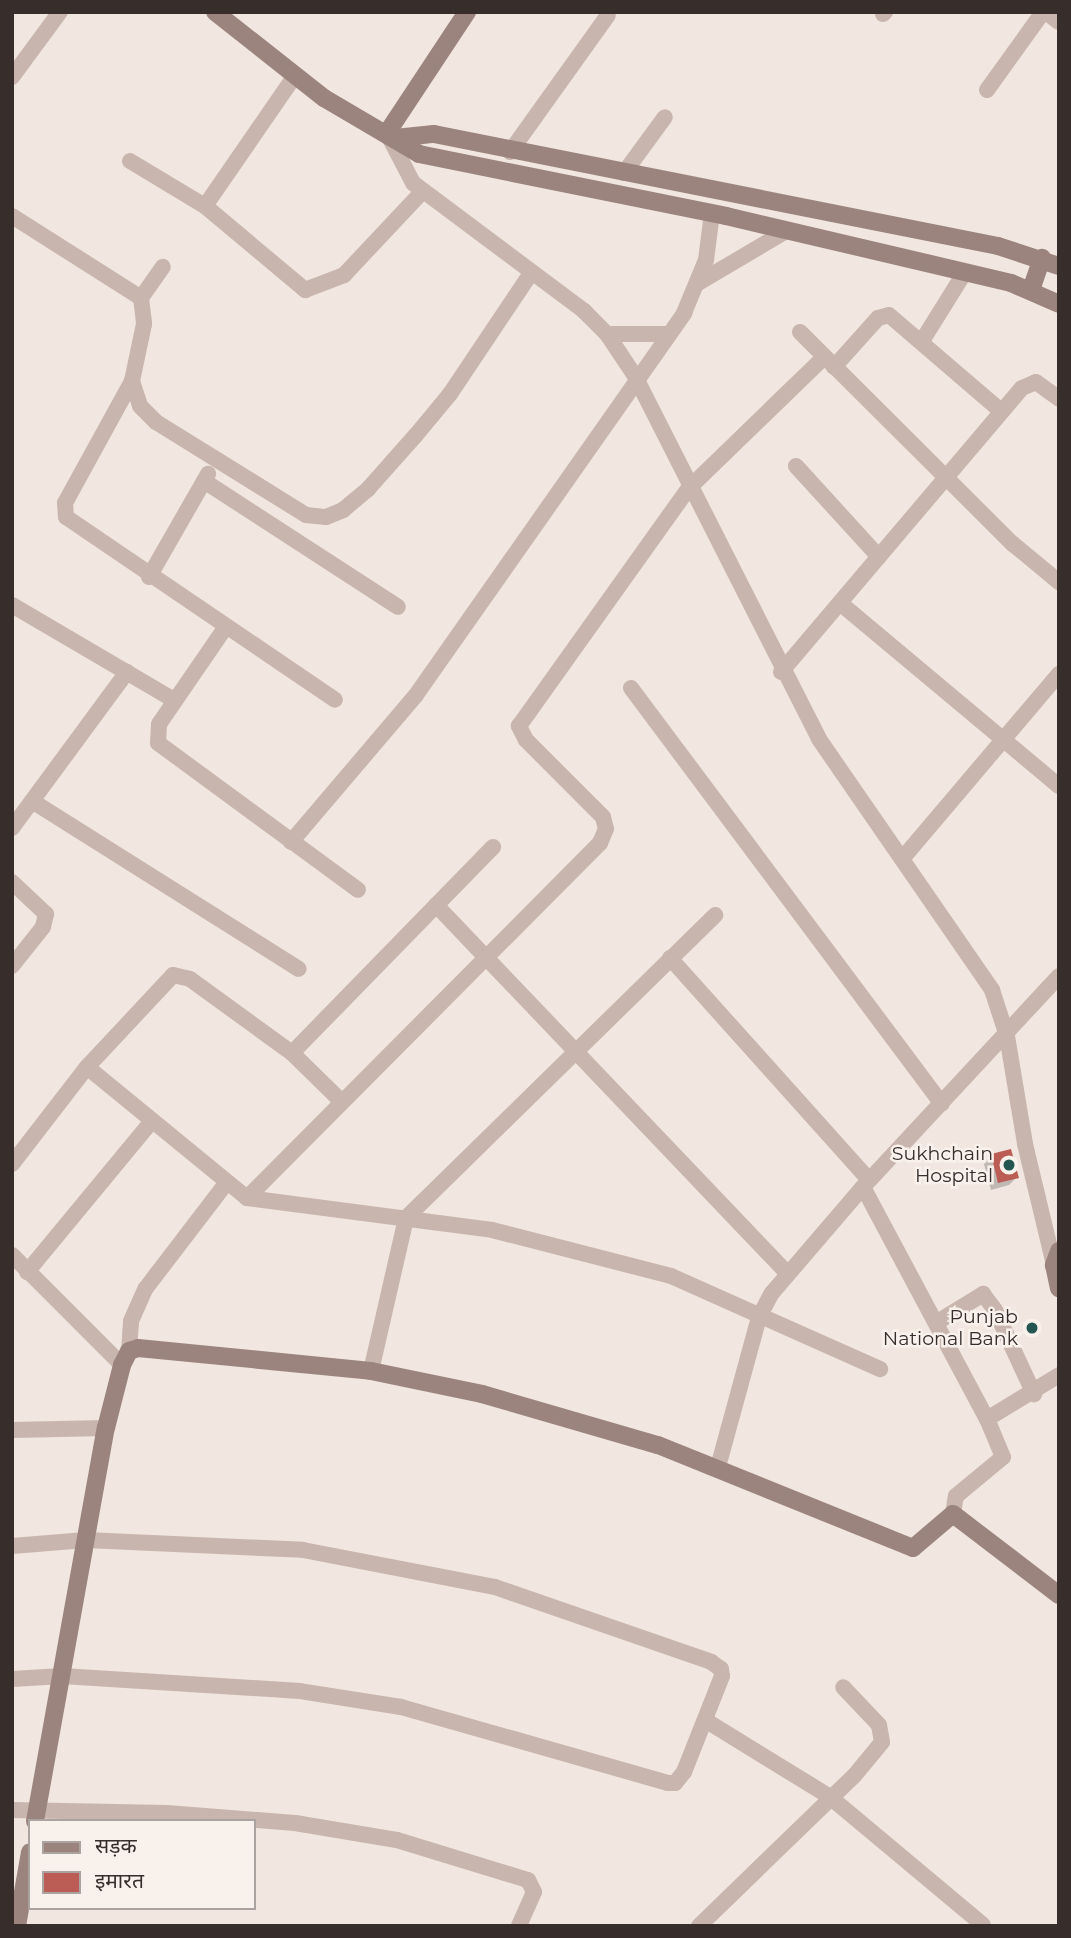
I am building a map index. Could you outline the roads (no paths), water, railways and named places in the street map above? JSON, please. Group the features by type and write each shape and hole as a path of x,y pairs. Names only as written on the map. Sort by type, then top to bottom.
{"street":[{"path":"12,77 60,12"},
{"path":"215,12 295,77 430,158 788,230 990,278 1031,290 1059,303"},
{"path":"467,12 391,136 400,166 423,191 584,311 607,334 635,376 781,671 819,739 992,990 1007,1036 1025,1144 1056,1258 1059,1288"},
{"path":"988,90 1044,12 1059,22"},
{"path":"510,152 608,15"},
{"path":"205,206 295,77"},
{"path":"624,173 665,117"},
{"path":"391,136 434,134 510,152 998,246 1042,258 1059,266"},
{"path":"130,161 205,206 296,283 313,290 344,275 423,191"},
{"path":"291,842 416,695 635,376 668,334 698,283 712,213"},
{"path":"12,216 141,298"},
{"path":"698,283 788,230"},
{"path":"990,278 998,246"},
{"path":"1031,290 1042,258"},
{"path":"163,267 141,298 144,324 132,381 64,510 72,524 335,700"},
{"path":"922,341 965,272"},
{"path":"132,381 135,397 156,422 306,515 326,517 343,510 368,489 450,394 531,273"},
{"path":"247,1198 592,853 606,829 603,817 526,740 519,726 690,488 884,315 922,341 1001,411"},
{"path":"800,331 947,478 1059,582"},
{"path":"607,334 668,334"},
{"path":"781,671 1001,411 1029,383 1044,386 1059,399"},
{"path":"149,577 216,460"},
{"path":"796,466 879,557"},
{"path":"204,481 398,607"},
{"path":"840,603 1059,786"},
{"path":"12,605 174,699"},
{"path":"225,628 159,724 158,743 358,890"},
{"path":"12,828 127,672"},
{"path":"902,859 1059,674"},
{"path":"631,688 942,1104"},
{"path":"32,802 299,969"},
{"path":"292,1053 493,847"},
{"path":"12,882 46,914 43,927 12,966"},
{"path":"436,905 576,1048 787,1273"},
{"path":"372,1371 406,1219 576,1048 715,915"},
{"path":"125,1358 138,1349 372,1371 482,1394 718,1467 913,1548 953,1514 956,1496 1003,1457 939,1321 866,1184 670,958"},
{"path":"12,1164 87,1067 164,981 181,974 292,1053 342,1102"},
{"path":"718,1467 759,1317 787,1273 866,1184 1007,1036 1059,976"},
{"path":"87,1067 247,1198 492,1230 671,1276 880,1369"},
{"path":"27,1272 152,1121"},
{"path":"36,1814 106,1428 125,1358 131,1321 146,1289 226,1182"},
{"path":"12,1255 27,1272 125,1358"},
{"path":"939,1321 983,1294 995,1310 1034,1394"},
{"path":"987,1419 1034,1394 1059,1375"},
{"path":"12,1430 106,1428"},
{"path":"953,1514 1059,1595"},
{"path":"12,1546 86,1540 303,1550 495,1587 711,1662 721,1669 722,1676 684,1772 675,1783 401,1707 300,1692 62,1676 12,1679"},
{"path":"699,1926 883,1742 879,1725 843,1686"},
{"path":"705,1720 830,1797 983,1926"},
{"path":"12,1810 36,1814 180,1819"},
{"path":"256,1822 295,1823 397,1840 528,1880 534,1892 519,1926"},
{"path":"17,1926 28,1863"}],"place":[{"name":"Sukhchain Hospital","path":"1009,1165"},
{"name":"Punjab National Bank","path":"1032,1328"}]}
